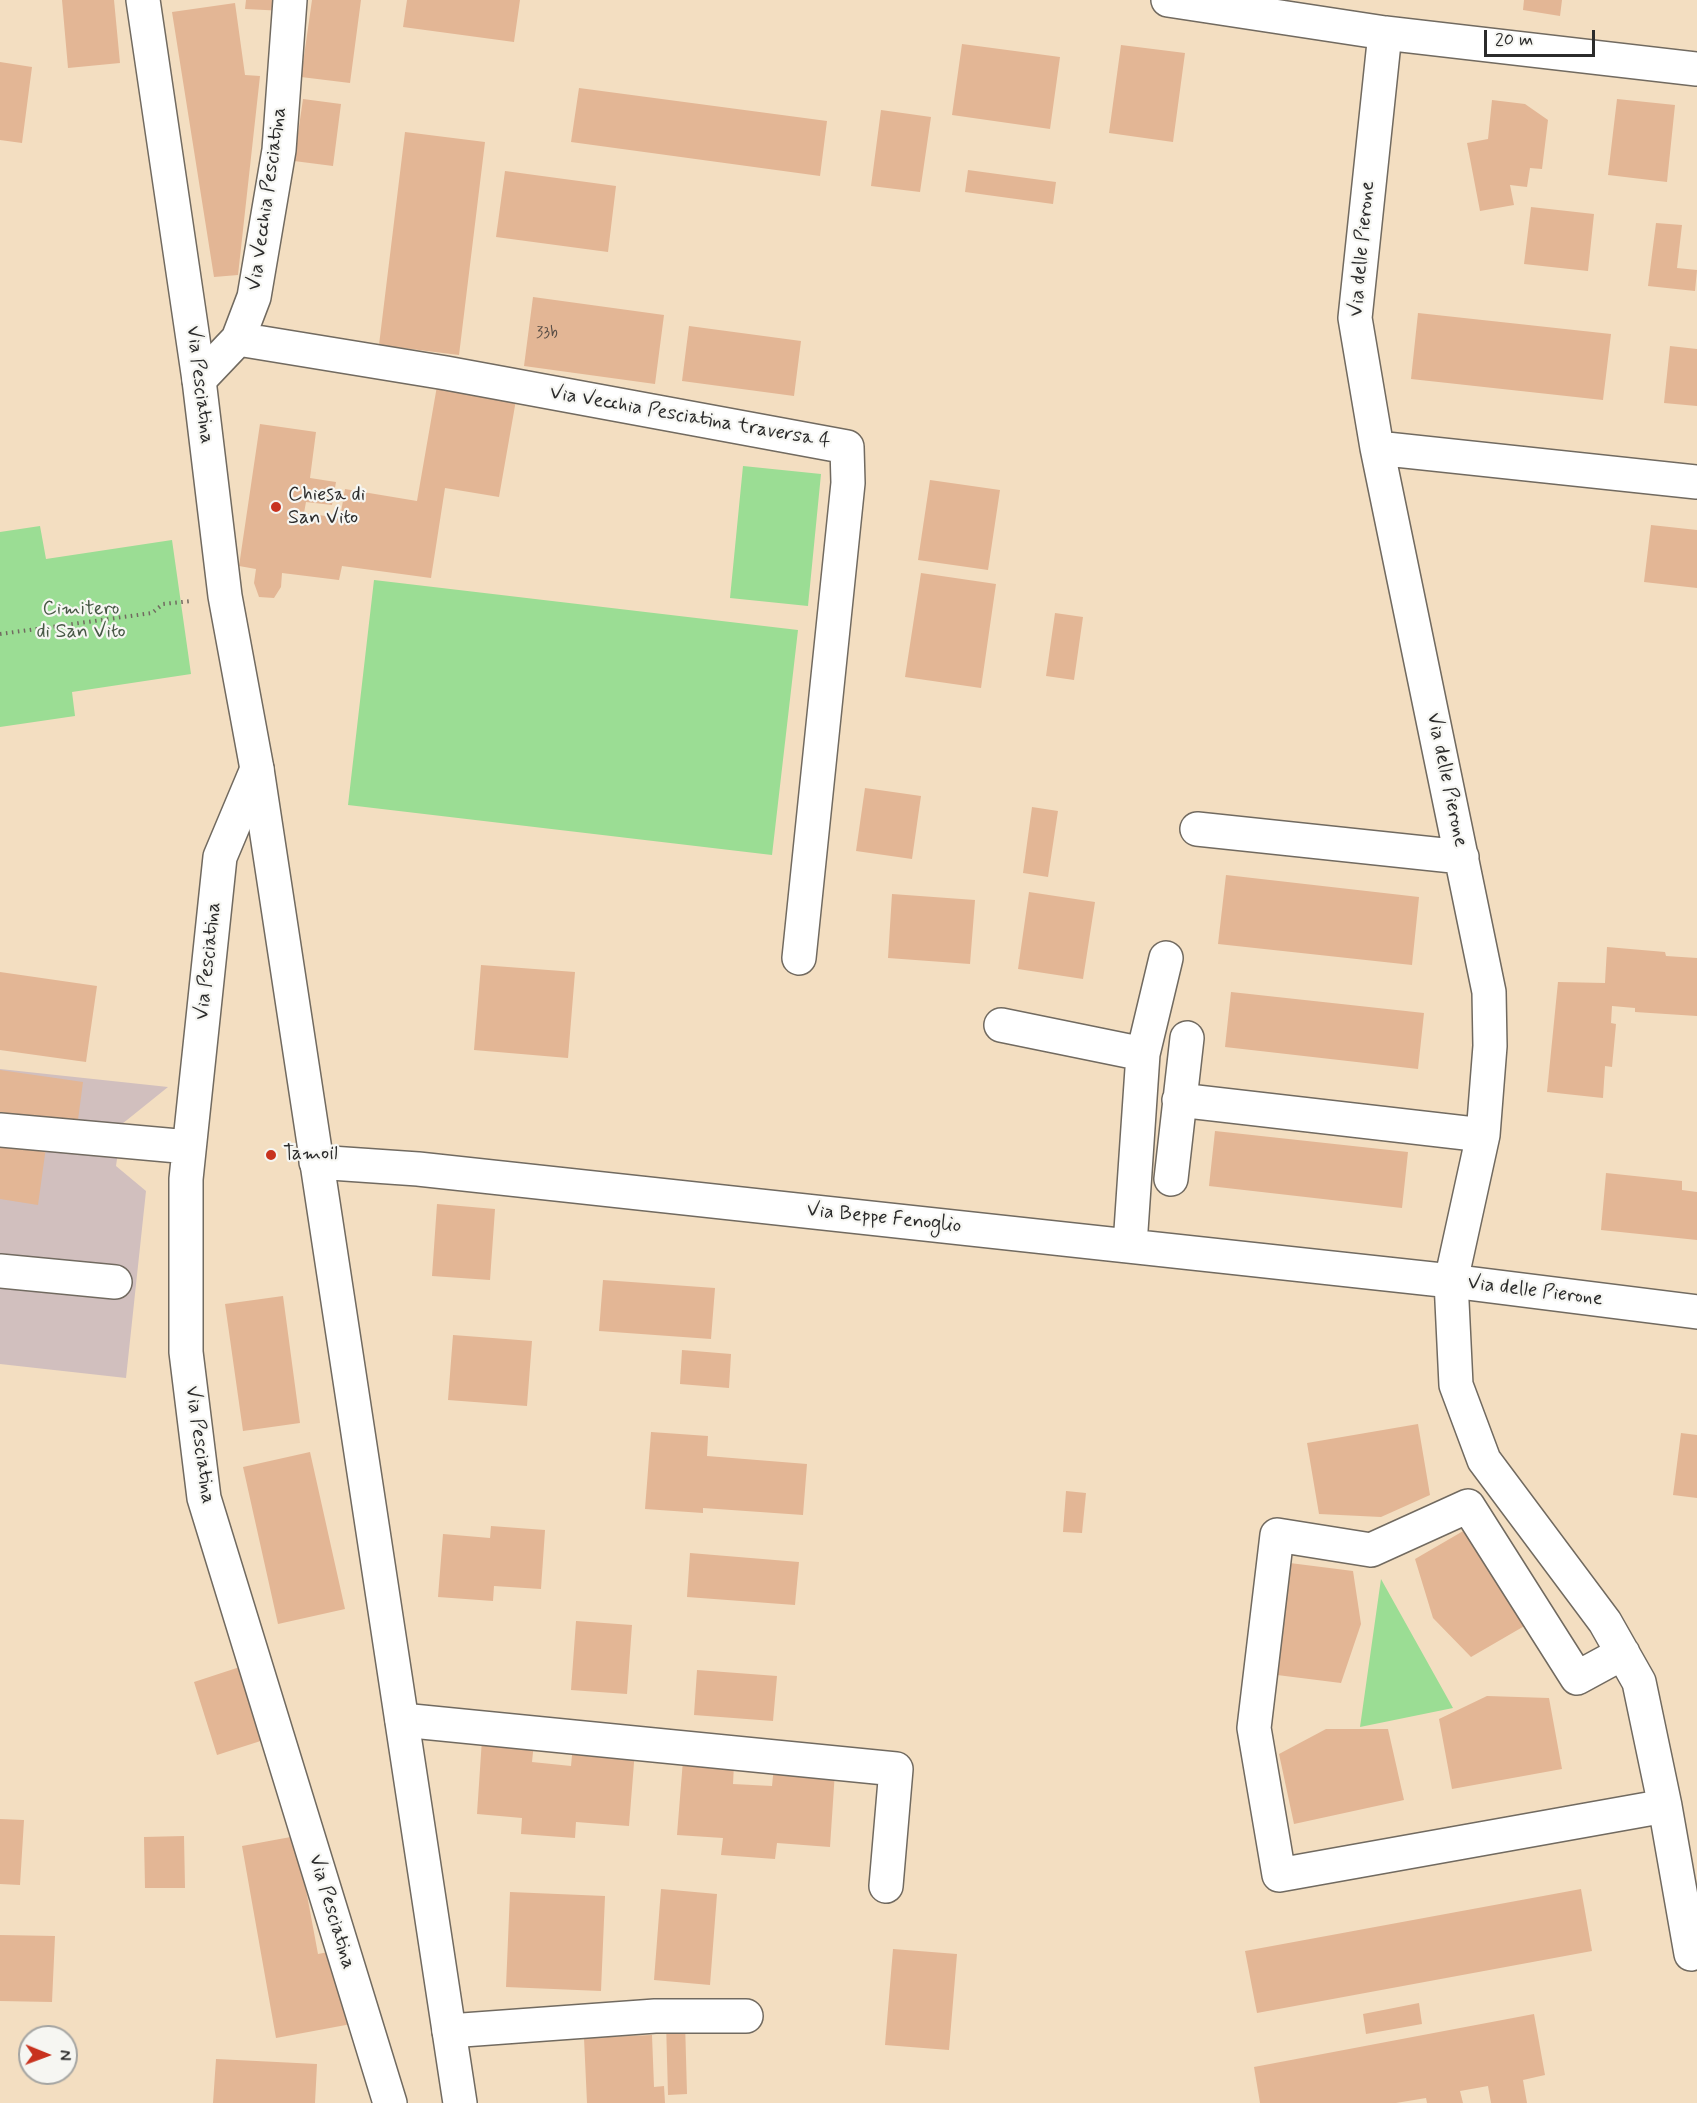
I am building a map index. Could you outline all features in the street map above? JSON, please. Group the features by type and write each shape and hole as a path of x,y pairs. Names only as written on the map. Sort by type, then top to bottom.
{"street":[{"name":"Via Pesciatina","path":"143,0 199,380 225,596 257,769 460,2103"},
{"name":"Via Vecchia Pesciatina","path":"199,380 238,339 254,297 279,150 290,0"},
{"path":"1168,0 1385,33 1697,69"},
{"name":"Via delle Pierone","path":"1385,33 1355,318 1377,448 1490,992 1490,1046 1483,1135 1451,1281 1697,1312"},
{"name":"Via Vecchia Pesciatina traversa 4","path":"238,339 446,373 847,447 848,483 799,958"},
{"path":"1377,448 1697,482"},
{"name":"Via Pesciatina","path":"257,769 220,857 186,1179 186,1352 204,1498 390,2103"},
{"path":"1197,829 1462,857"},
{"path":"1130,1245 1143,1054 1166,958"},
{"path":"1001,1025 1143,1054"},
{"path":"1171,1179 1186,1038"},
{"path":"1179,1100 1483,1135"},
{"path":"0,1130 189,1147"},
{"name":"Via Beppe Fenoglio","path":"316,1162 429,1170 1451,1281"},
{"path":"0,1271 115,1282"},
{"path":"1451,1281 1456,1385 1484,1460 1605,1622 1639,1682 1665,1806 1692,1954"},
{"path":"1623,1653 1577,1678 1468,1506 1371,1550 1276,1535 1254,1728 1279,1875 1665,1806"},
{"path":"402,1720 896,1769 886,1886"},
{"path":"449,2031 655,2016 746,2016"}],"path":[{"path":"0,634 152,613 163,604 225,596"}],"shaded area":[{"path":"0,1069 168,1087 122,1124 116,1166 146,1191 126,1378 0,1364"}],"green space":[{"path":"743,466 821,474 808,606 730,598"},
{"name":"Cimitero di San Vito","path":"40,526 46,559 172,540 191,674 72,692 75,716 0,727 0,532"},
{"path":"374,580 798,630 772,855 348,805"},
{"path":"1381,1579 1453,1708 1360,1727"}],"building":[{"path":"62,0 114,0 120,63 68,68"},
{"path":"246,0 285,0 285,11 245,9"},
{"path":"312,0 361,0 350,83 301,77"},
{"path":"407,0 520,0 514,42 403,27"},
{"path":"1524,0 1562,0 1560,16 1523,10"},
{"path":"235,3 245,75 260,76 238,275 214,277 172,12"},
{"path":"962,44 1060,57 1050,129 952,115"},
{"path":"1121,45 1185,53 1173,142 1109,133"},
{"path":"0,62 32,67 22,143 0,140"},
{"path":"579,88 827,121 820,176 571,142"},
{"path":"303,99 341,104 333,166 294,161"},
{"path":"1617,99 1675,105 1667,182 1608,175"},
{"path":"1492,100 1525,104 1548,120 1542,169 1530,168 1527,187 1510,185 1514,205 1480,211 1467,143 1488,139"},
{"path":"881,110 931,117 920,192 871,186"},
{"path":"405,132 485,142 459,355 379,345"},
{"path":"968,170 1056,182 1053,204 965,192"},
{"path":"505,171 616,186 608,252 496,237"},
{"path":"1531,207 1594,214 1588,271 1524,264"},
{"path":"1656,223 1682,225 1677,268 1697,270 1695,291 1648,286"},
{"path":"533,297 664,315 655,384 524,366"},
{"path":"1418,313 1611,334 1603,400 1411,379"},
{"path":"689,326 801,341 794,396 682,381"},
{"path":"1670,346 1697,349 1697,406 1664,403"},
{"path":"437,386 516,400 499,497 445,488 431,578 342,566 339,580 282,573 281,587 274,598 259,597 254,583 256,569 239,566 260,424 316,432 310,478 336,482 332,505 306,502 304,513 340,518 345,489 417,501"},
{"path":"930,480 1000,490 988,570 918,560"},
{"path":"1651,525 1697,530 1697,588 1644,582"},
{"path":"921,573 996,584 981,688 905,677"},
{"path":"1055,613 1083,617 1074,680 1046,676"},
{"path":"865,788 921,796 912,859 856,851"},
{"path":"1032,807 1058,811 1048,877 1023,873"},
{"path":"1226,875 1419,897 1412,965 1218,944"},
{"path":"1029,892 1095,902 1083,979 1018,969"},
{"path":"892,894 975,900 970,964 888,958"},
{"path":"1607,947 1665,952 1666,956 1697,958 1697,1016 1635,1012 1635,1008 1612,1006 1611,1023 1616,1024 1612,1067 1605,1066 1603,1098 1547,1092 1558,982 1605,983"},
{"path":"481,965 575,972 568,1058 474,1050"},
{"path":"0,972 97,986 86,1062 0,1050"},
{"path":"1231,992 1424,1013 1418,1069 1225,1047"},
{"path":"0,1070 83,1082 76,1135 0,1124"},
{"path":"1215,1131 1408,1152 1402,1208 1209,1186"},
{"path":"0,1140 46,1147 38,1205 0,1199"},
{"path":"1606,1173 1682,1181 1682,1190 1697,1192 1697,1240 1601,1230"},
{"path":"437,1204 495,1209 490,1280 432,1276"},
{"path":"603,1280 715,1288 711,1339 599,1331"},
{"path":"283,1296 300,1423 243,1431 225,1304"},
{"path":"453,1335 532,1341 527,1406 448,1400"},
{"path":"682,1350 731,1354 729,1388 680,1384"},
{"path":"1418,1424 1430,1495 1381,1517 1319,1514 1307,1443"},
{"path":"651,1432 708,1436 707,1456 807,1464 803,1515 703,1508 703,1513 645,1509"},
{"path":"1681,1433 1697,1435 1697,1498 1673,1495"},
{"path":"310,1452 345,1609 278,1624 243,1467"},
{"path":"1066,1491 1086,1493 1082,1533 1063,1532"},
{"path":"1477,1523 1533,1621 1471,1657 1433,1618 1415,1559"},
{"path":"491,1526 545,1530 541,1589 494,1586 493,1601 438,1597 443,1534 490,1538"},
{"path":"690,1553 799,1562 795,1605 687,1597"},
{"path":"1282,1562 1353,1571 1361,1624 1341,1683 1269,1674"},
{"path":"576,1621 632,1625 627,1694 571,1690"},
{"path":"249,1664 273,1737 217,1755 194,1682"},
{"path":"697,1670 777,1676 773,1721 694,1715"},
{"path":"1487,1696 1549,1698 1562,1769 1452,1789 1439,1719"},
{"path":"1326,1729 1388,1729 1404,1800 1294,1824 1279,1754"},
{"path":"482,1739 534,1743 532,1762 571,1766 573,1745 635,1750 629,1826 576,1822 575,1838 521,1834 522,1818 477,1814"},
{"path":"683,1760 734,1764 733,1784 772,1786 774,1766 835,1771 830,1847 777,1843 775,1859 721,1855 723,1838 677,1835"},
{"path":"0,1819 24,1820 20,1885 0,1884"},
{"path":"184,1836 185,1888 145,1888 144,1837"},
{"path":"296,1836 318,1954 349,1948 362,2022 276,2038 242,1846"},
{"path":"661,1889 717,1894 710,1985 654,1980"},
{"path":"1581,1889 1592,1951 1257,2013 1245,1951"},
{"path":"510,1892 605,1896 601,1991 506,1987"},
{"path":"0,1935 55,1936 52,2002 0,2001"},
{"path":"893,1949 957,1954 949,2050 885,2045"},
{"path":"1419,2003 1422,2024 1366,2034 1363,2014"},
{"path":"1534,2014 1545,2075 1523,2080 1527,2103 1491,2103 1488,2086 1460,2091 1463,2103 1427,2103 1426,2098 1396,2103 1260,2103 1254,2067"},
{"path":"685,2021 687,2094 668,2095 666,2022"},
{"path":"652,2035 654,2087 664,2086 665,2103 587,2103 584,2038"},
{"path":"216,2059 317,2064 315,2103 213,2103"}],"place":[{"name":"Chiesa di San Vito","path":"276,507"},
{"name":"Tamoil","path":"271,1155"}]}
